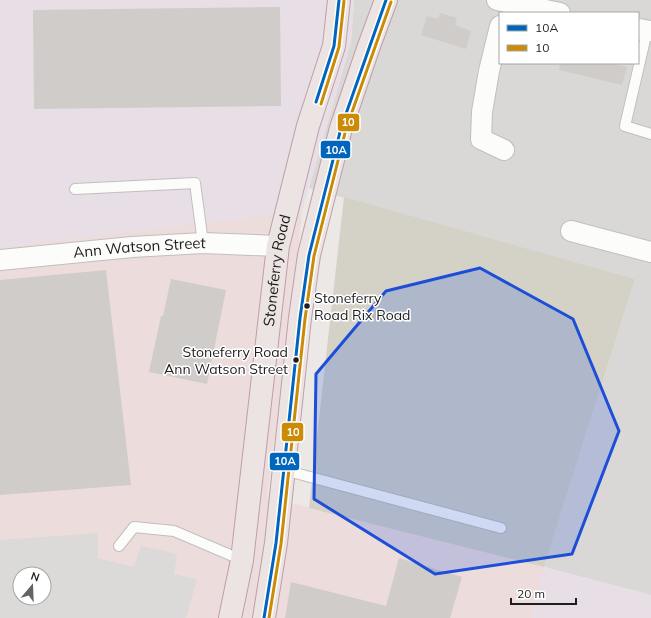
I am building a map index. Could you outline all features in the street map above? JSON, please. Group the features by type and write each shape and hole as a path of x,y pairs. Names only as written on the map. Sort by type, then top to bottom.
{"highway":[{"name":"Stoneferry Road","path":"230,618 242,560 278,246 308,126 334,46 339,0"},
{"name":"Stoneferry Road","path":"264,618 276,543 300,318 309,255 342,128 386,0"}],"street":[{"path":"502,4 549,7"},
{"path":"499,30 489,71 482,112 481,139 504,150"},
{"path":"571,231 651,252"},
{"name":"Ann Watson Street","path":"0,260 203,242 278,246"}],"lane":[{"path":"639,59 645,30"},
{"path":"638,64 625,126 651,134"},
{"path":"75,189 195,183 203,242"},
{"path":"284,470 501,528"},
{"path":"119,546 134,527 174,531 242,560"}],"highlighted area":[{"path":"480,268 573,319 619,431 572,554 435,574 314,499 316,374 386,291"}],"shaded area":[{"path":"0,0 354,0 351,42 302,211 0,247"},
{"path":"354,0 651,0 651,595 544,567 635,279 309,188 351,42"},
{"path":"344,197 635,279 544,567 309,508"},
{"path":"302,211 293,298 267,497 544,567 532,618 0,618 0,247"},
{"path":"98,533 98,558 134,567 141,546 177,554 174,574 197,579 186,618 0,618 0,540"},
{"path":"544,567 651,595 651,618 532,618"}],"building":[{"path":"280,7 281,106 34,109 33,10"},
{"path":"440,13 457,18 455,25 471,31 466,49 421,35 427,16 438,19"},
{"path":"560,64 614,64 627,67 622,85 559,70"},
{"path":"106,270 131,485 0,495 0,280"},
{"path":"171,279 226,290 207,384 149,372 161,316 163,316"},
{"path":"399,558 462,577 450,618 285,618 291,582 386,606"}],"transit line":[{"name":"10A","path":"316,102 334,46 339,0"},
{"name":"10A","path":"264,618 276,543 300,318 309,255 341,128 386,0"},
{"name":"10","path":"321,104 339,47 344,1"},
{"name":"10","path":"269,618 281,544 305,319 314,256 346,129 391,2"}],"place":[{"name":"Stoneferry Road Rix Road","path":"307,306"},
{"name":"Stoneferry Road Ann Watson Street","path":"296,360"}]}
